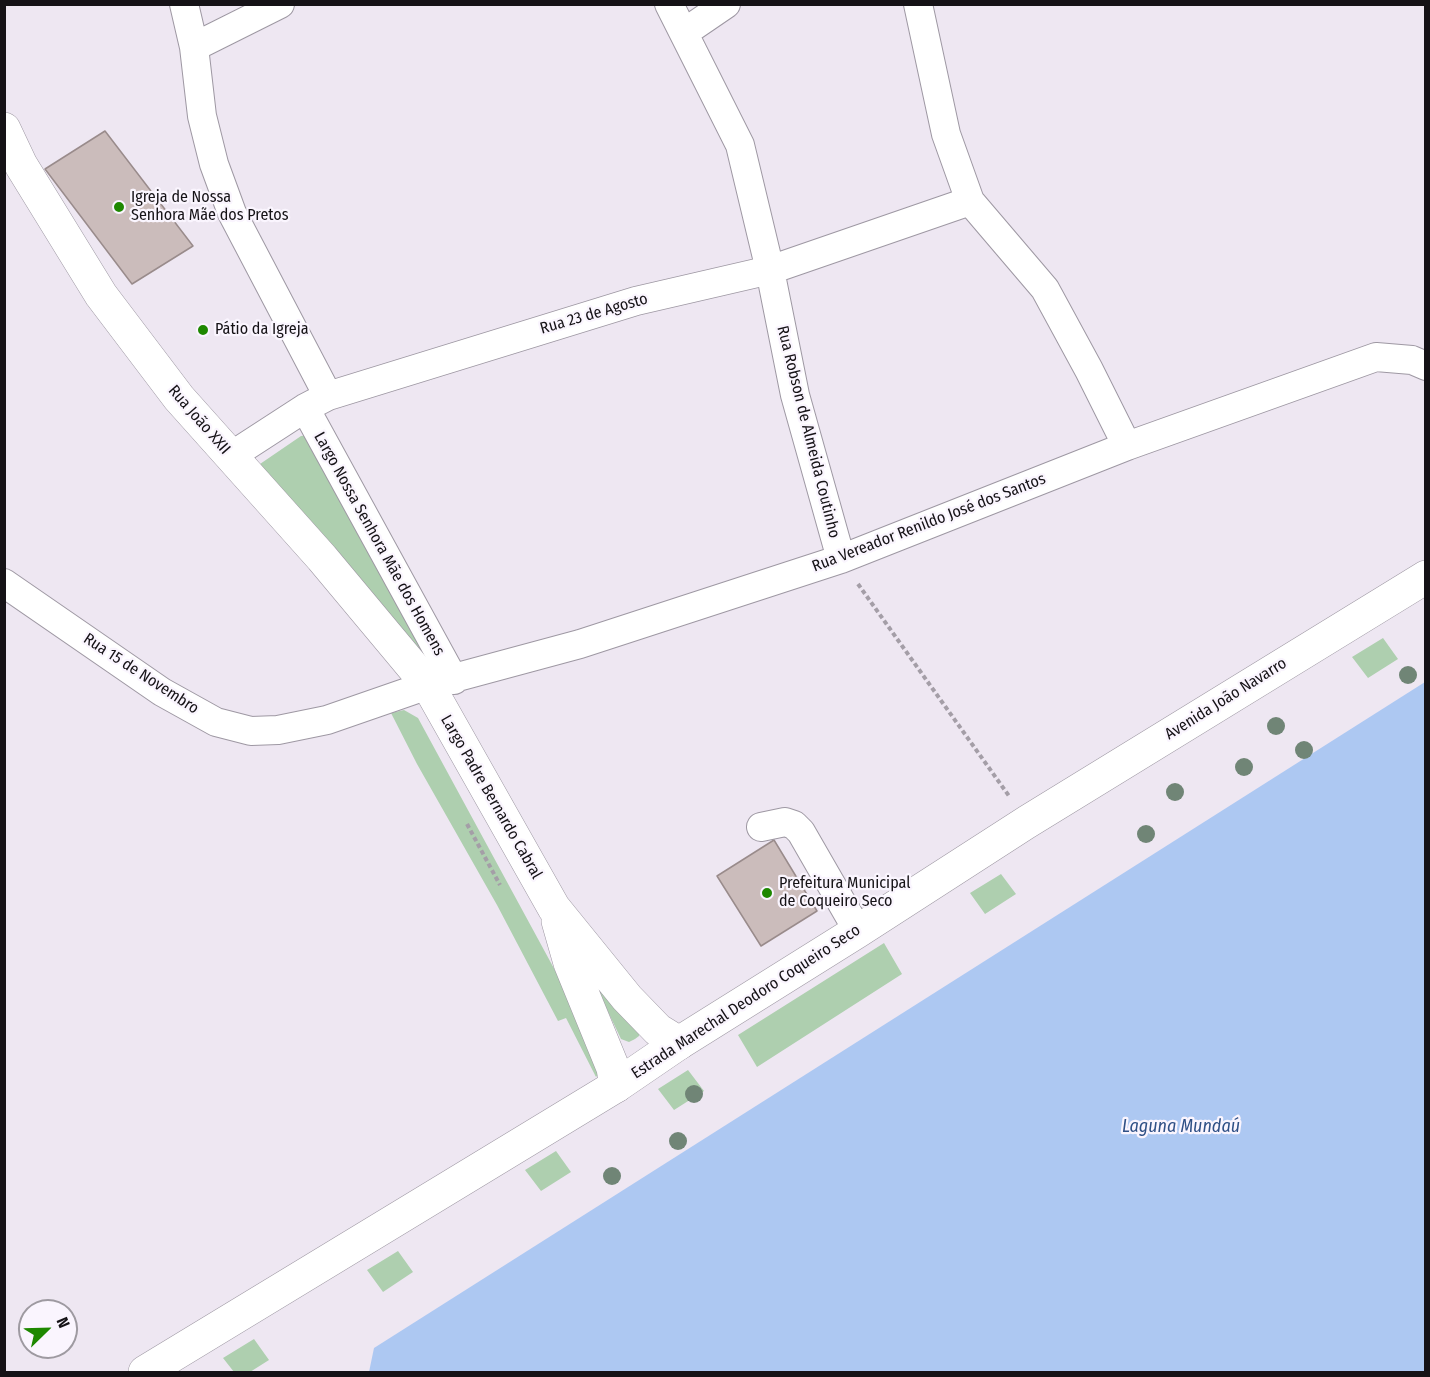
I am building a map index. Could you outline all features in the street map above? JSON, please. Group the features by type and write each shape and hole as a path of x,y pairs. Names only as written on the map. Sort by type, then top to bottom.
{"street":[{"name":"Largo Nossa Senhora Mãe dos Homens","path":"184,4 194,47 202,116 214,164 232,213 441,683"},
{"path":"194,47 280,4"},
{"name":"Rua Robson de Almeida Coutinho","path":"669,4 740,146 770,270 795,395 841,559"},
{"path":"685,32 726,4"},
{"path":"918,4 946,134 970,201 1046,289 1127,446"},
{"name":"Rua João XXII","path":"4,129 21,165 101,295 178,398 329,567 441,683"},
{"name":"Rua 23 de Agosto","path":"231,456 316,402 636,301 770,270 970,201"},
{"name":"Rua Vereador Renildo José dos Santos","path":"441,683 590,641 841,559 1127,446 1376,357 1412,360 1425,366"},
{"name":"Avenida João Navarro","path":"1027,822 1425,577"},
{"name":"Rua 15 de Novembro","path":"4,583 162,692 216,722 251,731 278,729 327,720 441,683"},
{"name":"Largo Padre Bernardo Cabral","path":"441,683 554,908 570,963 613,1068 616,1086"},
{"path":"761,827 785,822 794,825 801,832 858,931"},
{"name":"Estrada Marechal Deodoro Coqueiro Seco","path":"144,1372 616,1086 679,1043 1027,822"},
{"name":"Largo Padre Bernardo Cabral","path":"554,908 642,1014 658,1030 679,1043"}],"path":[{"name":"Rua Robson de Almeida Coutinho","path":"841,559 1027,822"}],"green space":[{"path":"309,435 422,651 416,651 259,469 260,464 301,436"},
{"path":"1383,638 1398,659 1368,678 1352,657"},
{"path":"404,710 418,718 601,1055 603,1069 596,1077 566,1018 558,1021 497,905 417,764 391,713"},
{"path":"1001,874 1016,894 985,914 970,893"},
{"path":"884,943 902,974 757,1067 738,1035"},
{"path":"590,974 640,1030 639,1036 635,1039 629,1042 621,1039"},
{"path":"688,1070 704,1091 674,1110 658,1089"},
{"path":"556,1151 571,1172 541,1191 525,1170"},
{"path":"398,1251 413,1272 383,1292 367,1270"},
{"path":"254,1339 269,1360 250,1372 234,1372 223,1358"}],"water":[{"name":"Laguna Mundaú","path":"1425,682 1425,1372 369,1372 374,1348"}],"building":[{"name":"Igreja de Nossa Senhora Mãe dos Pretos","path":"105,131 193,246 132,284 45,169"},
{"name":"Prefeitura Municipal de Coqueiro Seco","path":"774,840 817,911 761,946 717,876"}],"place":[{"name":"Igreja de Nossa Senhora Mãe dos Pretos","path":"119,207"},
{"name":"Pátio da Igreja","path":"203,330"},
{"name":"Prefeitura Municipal de Coqueiro Seco","path":"767,893"}]}
